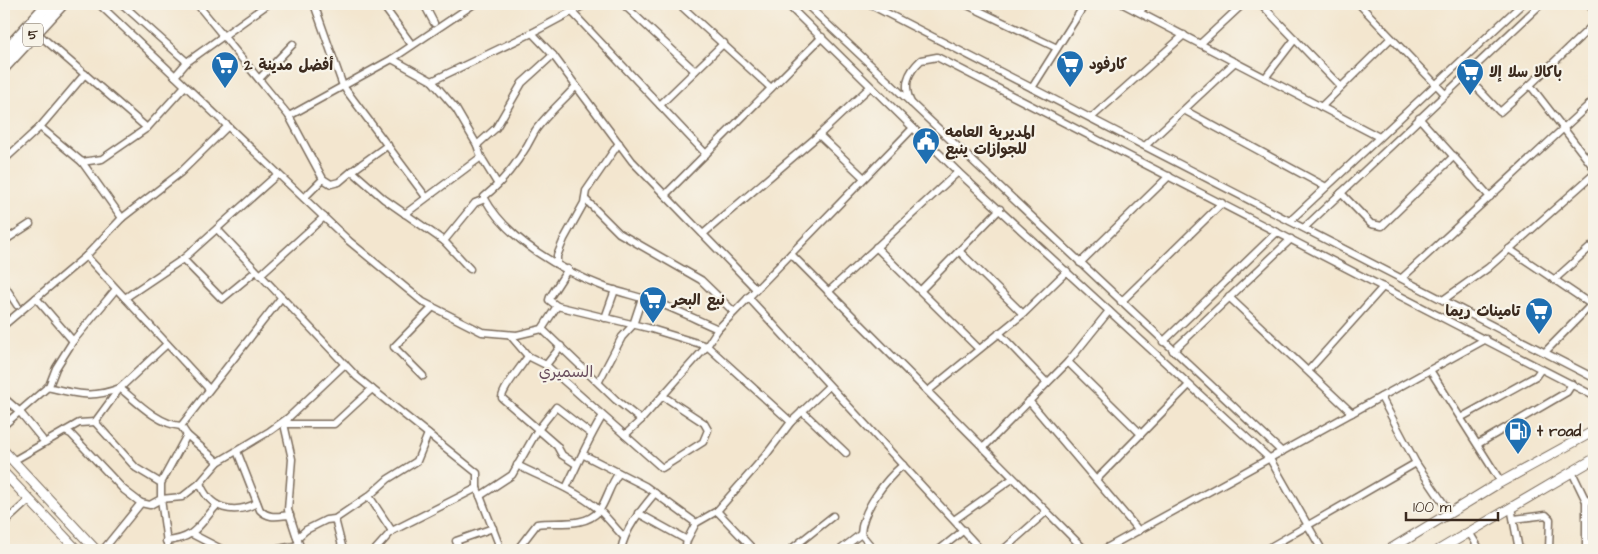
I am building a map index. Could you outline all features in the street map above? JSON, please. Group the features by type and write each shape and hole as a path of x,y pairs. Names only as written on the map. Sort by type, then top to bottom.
{"highway":[{"name":"5","path":"4,53 48,4"},
{"name":"5","path":"4,66 62,4"}],"street":[{"path":"99,4 324,217 416,296 433,307 482,332 517,336 542,329 557,306"},
{"path":"122,4 187,62"},
{"path":"197,4 289,116 323,179 331,184 339,182 388,145"},
{"path":"175,76 187,62 268,4"},
{"path":"319,4 314,4 343,86 426,197"},
{"path":"382,4 412,45"},
{"path":"424,4 434,23"},
{"path":"289,116 392,59 474,4"},
{"path":"432,81 532,33 586,4"},
{"path":"623,4 695,71"},
{"path":"679,4 724,43 771,88"},
{"path":"787,4 958,172 1270,459 1322,550"},
{"path":"806,4 1172,351 1282,452"},
{"path":"871,4 1594,378"},
{"path":"965,4 1057,48"},
{"path":"1032,88 1085,4"},
{"path":"1123,4 1379,138"},
{"path":"1139,12 1147,4"},
{"path":"1200,44 1242,4"},
{"path":"1261,4 1341,87"},
{"path":"1359,4 1445,94"},
{"path":"1290,221 1522,4"},
{"path":"1304,228 1541,4"},
{"path":"1588,4 1594,10"},
{"path":"572,12 706,154"},
{"path":"1465,75 1500,112 1594,24"},
{"path":"36,32 147,128"},
{"path":"532,33 553,56 632,161 756,289"},
{"path":"1090,118 1184,35"},
{"path":"664,195 822,37"},
{"path":"1321,107 1391,38"},
{"path":"1265,78 1295,39"},
{"path":"660,105 724,43"},
{"path":"259,79 293,44"},
{"path":"477,145 496,128 522,83 553,56"},
{"path":"911,103 907,93 908,76 921,60 937,57 1594,396"},
{"path":"392,59 432,81 456,109 497,183"},
{"path":"1145,146 1236,62"},
{"path":"4,160 40,127 84,74"},
{"path":"1530,85 1594,168"},
{"path":"82,162 102,159 147,128 186,86"},
{"path":"485,199 484,197 497,183 511,172 534,133 576,86"},
{"path":"703,234 819,135 870,87"},
{"path":"1402,278 1594,100"},
{"path":"1184,110 1326,187"},
{"path":"1420,118 1490,197"},
{"path":"4,325 86,256 122,218 180,173 228,126"},
{"path":"40,127 82,162 122,218"},
{"path":"624,435 663,396 707,346 718,329 748,297 913,128"},
{"path":"819,135 864,178"},
{"path":"557,263 557,256 585,199 586,191 619,143"},
{"path":"1341,193 1371,224 1382,226 1454,156"},
{"path":"405,214 481,157"},
{"path":"352,172 405,214 444,241 470,269"},
{"path":"828,292 958,172"},
{"path":"125,298 183,258 278,174"},
{"path":"1443,300 1488,268 1594,174"},
{"path":"1080,263 1169,176"},
{"path":"304,198 323,179"},
{"path":"444,241 475,203 485,199"},
{"path":"485,199 511,232 557,263 616,290 642,298 718,329"},
{"path":"585,199 619,233 700,280 734,312"},
{"path":"1121,302 1222,203"},
{"path":"921,290 1000,209"},
{"path":"183,258 222,299 258,273 324,217"},
{"path":"4,241 30,224"},
{"path":"217,229 281,298 372,389 477,473 477,488 501,550"},
{"path":"1163,342 1277,232"},
{"path":"1172,351 1291,239"},
{"path":"1554,280 1594,244"},
{"path":"876,247 979,349"},
{"path":"1509,249 1593,304 1545,352"},
{"path":"959,251 1023,314"},
{"path":"791,254 1012,479 1085,550"},
{"path":"86,256 209,389"},
{"path":"568,269 549,300 557,306 707,346 791,422"},
{"path":"928,392 1023,314 1066,272"},
{"path":"4,285 17,305"},
{"path":"1308,371 1383,287"},
{"path":"4,425 47,387 73,341 116,289"},
{"path":"605,318 616,290"},
{"path":"748,297 981,550"},
{"path":"1229,297 1352,413"},
{"path":"36,298 73,341"},
{"path":"181,426 281,298"},
{"path":"599,381 622,337 634,325 642,298"},
{"path":"423,376 394,347 433,307"},
{"path":"983,448 1068,362 1110,312"},
{"path":"542,329 599,381 616,400 641,420"},
{"path":"999,333 1046,383"},
{"path":"510,335 528,356 546,365 602,417 662,468 703,442 708,430 704,423 663,396"},
{"path":"1103,550 1486,339"},
{"path":"95,422 120,388 167,344"},
{"path":"546,365 561,346"},
{"path":"528,356 518,373 502,393 502,398 537,431 557,446 562,455 576,464"},
{"path":"1068,362 1141,434"},
{"path":"65,431 71,434 124,490 141,503 150,505 161,499 182,497 200,483 218,462 288,418 346,364"},
{"path":"1462,418 1536,376 1542,368"},
{"path":"1586,374 1594,369"},
{"path":"1430,370 1501,482"},
{"path":"1478,444 1567,392 1572,384"},
{"path":"1097,479 1189,385"},
{"path":"685,550 687,540 696,523 716,511 766,455 791,422 829,386"},
{"path":"47,387 84,396 102,395 120,388"},
{"path":"120,388 163,420 173,425 181,426 187,435 218,462"},
{"path":"284,424 334,424 372,389"},
{"path":"1381,397 1416,464 1450,513"},
{"path":"4,398 19,410 42,439"},
{"path":"1029,401 1097,479 1139,531"},
{"path":"480,496 512,475 537,431 556,407 592,434"},
{"path":"802,411 846,453"},
{"path":"566,488 576,464 584,455 592,434 602,417"},
{"path":"288,418 284,424 292,459 290,515 299,545"},
{"path":"13,461 79,422 95,422 136,468 161,484"},
{"path":"1389,550 1501,482 1594,431"},
{"path":"299,545 306,530 326,520 335,519 370,496 388,479 417,461 428,434"},
{"path":"168,550 161,499 161,484 187,435"},
{"path":"4,451 96,550"},
{"path":"237,451 260,510 266,515 273,517 290,515"},
{"path":"584,455 645,486 696,523"},
{"path":"1439,550 1594,459"},
{"path":"1265,550 1416,464"},
{"path":"517,465 566,488 599,510 624,537"},
{"path":"874,550 861,534 861,523 880,490 903,465"},
{"path":"1572,472 1586,501 1586,550"},
{"path":"4,473 72,549"},
{"path":"517,550 537,524 554,521 579,523 599,510 611,483 619,473"},
{"path":"954,520 1012,479"},
{"path":"200,483 217,505 233,511 258,502"},
{"path":"375,550 392,531 477,488"},
{"path":"621,550 624,537 638,513 655,493"},
{"path":"370,496 392,531"},
{"path":"4,524 30,500"},
{"path":"1586,501 1594,500"},
{"path":"103,550 141,503"},
{"path":"166,541 182,540 192,534 217,505"},
{"path":"1511,507 1519,550"},
{"path":"716,511 754,550"},
{"path":"1003,550 1046,512"},
{"path":"638,513 687,540"},
{"path":"1514,519 1546,515 1550,519 1549,550"},
{"path":"790,550 833,516"},
{"path":"335,519 343,550"},
{"path":"460,550 456,542 493,528"},
{"path":"939,550 964,530"},
{"path":"1469,532 1480,550"},
{"path":"192,534 223,550"},
{"path":"840,550 861,534"},
{"path":"274,550 299,545"}],"place":[{"name":"كارفود","path":"1070,88"},
{"name":"2 أفضل مدينة","path":"225,89"},
{"name":"باكالا سلا إلا","path":"1470,96"},
{"name":"المديرية العامه للجوازات ينبع","path":"926,165"},
{"name":"نبع البحر","path":"653,324"},
{"name":"تاميناث ريما","path":"1539,335"},
{"name":"t road","path":"1518,455"}],"district":[{"name":"السميري","path":"566,372"}]}
